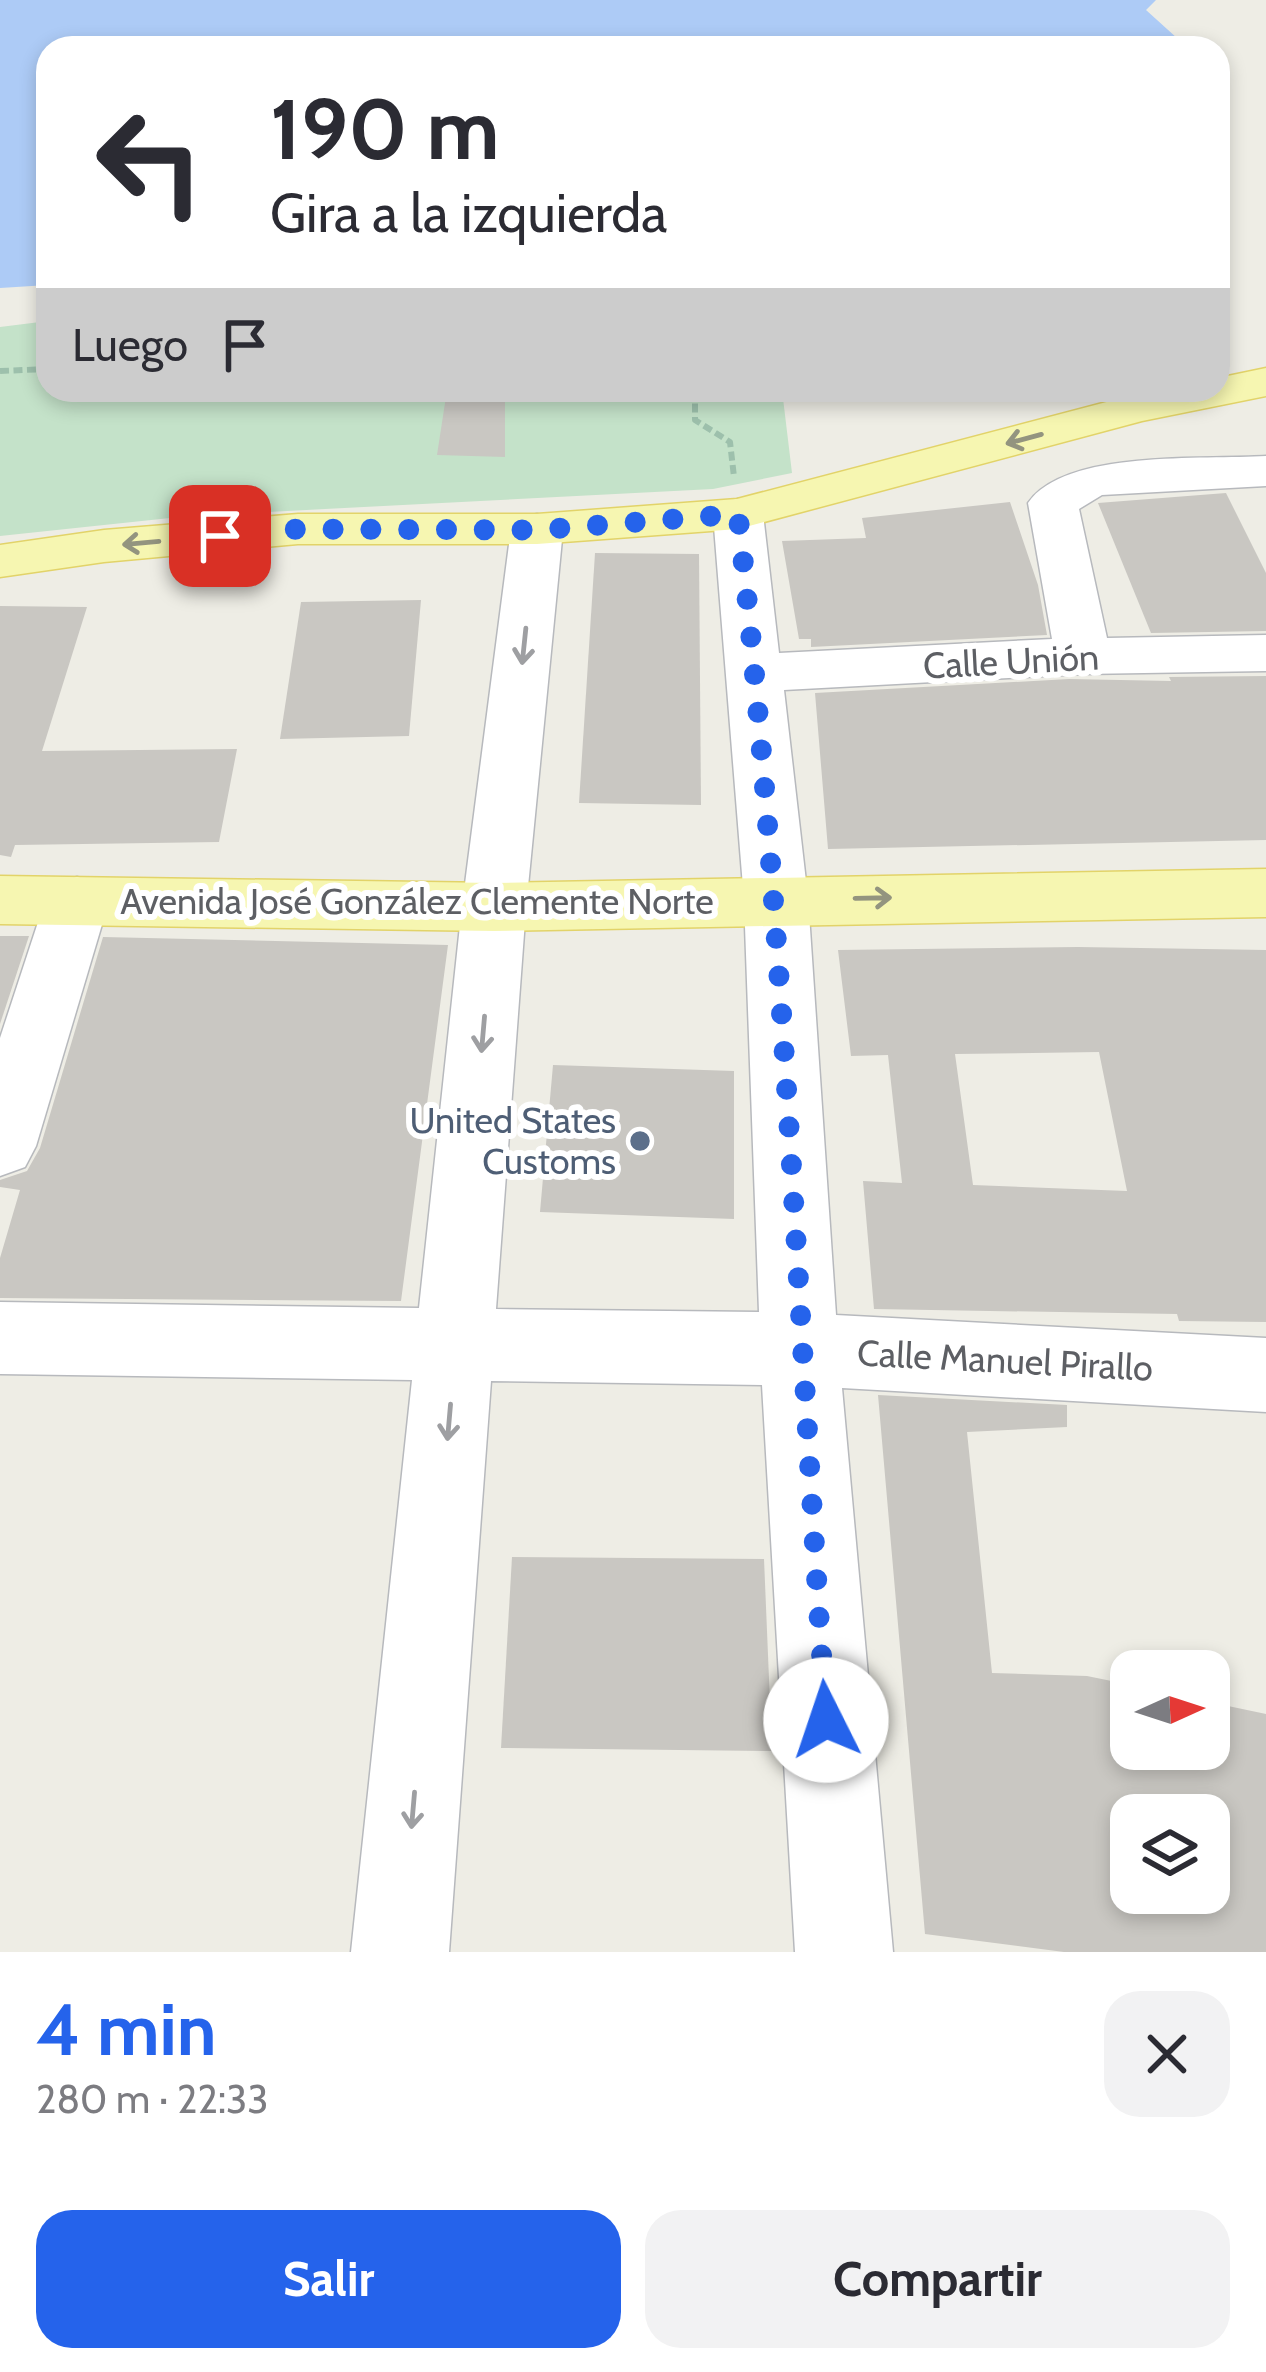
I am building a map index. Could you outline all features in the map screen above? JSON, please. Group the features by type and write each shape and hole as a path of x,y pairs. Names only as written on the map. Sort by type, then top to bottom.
{"main road":[{"path":"1230,389 1266,382"},
{"path":"0,561 104,546 298,529 537,530 738,514 1167,402"},
{"name":"Avenida José González Clemente Norte","path":"0,900 494,907 1266,893"}],"street":[{"path":"1083,656 1053,503 1091,481 1266,471"},
{"path":"738,514 776,899 800,1349 844,1952"},
{"path":"400,1952 494,907 537,530"},
{"name":"Calle Unión","path":"755,673 1083,656 1266,653"},
{"path":"0,1146 77,901"},
{"name":"Calle Manuel Pirallo","path":"0,1338 800,1349 1266,1375"}],"path":[{"path":"0,371 36,370"},
{"path":"695,402 695,420 730,442 738,514"}],"green space":[{"path":"36,322 36,402 783,402 792,473 713,489 189,516 0,536 0,327"}],"water":[{"path":"0,0 1156,0 1146,10 1175,36 36,36 36,286 0,288"}],"building":[{"path":"445,402 505,402 505,457 437,455"},
{"path":"1226,493 1266,573 1266,631 1151,633 1098,503"},
{"path":"1010,502 1038,585 1047,635 811,647 811,639 799,639 782,541 866,538 862,518"},
{"path":"595,553 699,554 701,805 579,803"},
{"path":"421,600 409,736 280,739 301,602"},
{"path":"0,606 87,607 42,751 237,749 219,842 15,845 11,857 0,855"},
{"path":"1266,676 1266,840 828,849 815,693 1069,679"},
{"path":"0,936 29,936 0,1024"},
{"path":"103,937 448,945 401,1301 0,1298 0,1258 20,1190 0,1187 0,1180 27,1171 40,1148"},
{"path":"838,950 1266,950 1266,1322 1179,1321 1177,1314 874,1309 863,1181 902,1183 888,1055 851,1056","holes":["1099,1052 1127,1191 973,1185 955,1054"]},
{"name":"United States Customs","path":"553,1065 734,1071 734,1219 540,1212"},
{"path":"878,1395 1067,1405 1067,1427 967,1432 992,1673 1110,1681 1110,1770 1230,1770 1230,1706 1266,1714 1266,1952 1064,1952 925,1934"},
{"path":"512,1557 764,1559 772,1751 501,1748"}],"place":[{"name":"United States Customs","path":"640,1141"}],"route":[{"path":"220,536 298,529 537,530 738,514 776,899 826,1720"}]}
